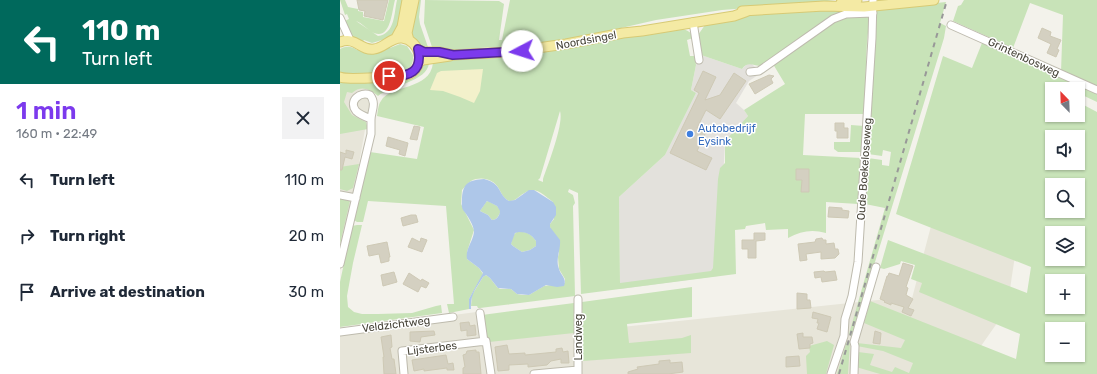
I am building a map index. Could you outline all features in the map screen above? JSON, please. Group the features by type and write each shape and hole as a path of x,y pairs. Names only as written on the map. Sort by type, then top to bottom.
{"main road":[{"path":"396,38 402,26 407,0"},
{"path":"340,77 352,79 406,76 415,70 419,62 418,49 409,40 407,33 414,0"},
{"name":"Noordsingel","path":"824,6 857,0"},
{"name":"Noordsingel","path":"623,33 644,26 734,11 824,6 873,6 934,0"},
{"name":"Noordsingel","path":"418,49 424,52 439,52 453,55 535,49 623,33 734,16 748,11"},
{"path":"340,42 350,40 371,50 379,48 396,38 409,40"},
{"name":"Noordsingel","path":"419,62 453,55"}],"street":[{"path":"750,72 759,71 833,19 873,6"},
{"name":"Oude Boekeloseweg","path":"832,374 838,350 844,336 845,319 852,296 858,262 873,6"},
{"path":"340,18 350,40"},
{"path":"693,22 699,60"},
{"name":"Grintenbosweg","path":"951,24 1097,90"},
{"path":"340,264 371,134 371,119"},
{"path":"340,195 356,198"},
{"path":"854,374 854,342 876,267"},
{"name":"Landweg","path":"578,299 578,372"},
{"path":"480,313 484,342 486,341 491,374"},
{"name":"Veldzichtweg","path":"340,332 453,317"},
{"path":"844,336 854,342"},
{"name":"Lijsterbes","path":"404,374 402,351 484,342"},
{"path":"534,374 578,372"}],"shaded area":[{"path":"701,55 742,69 747,64 752,64 761,73 749,81 736,103 748,116 725,142 718,276 620,289 619,197 665,155 696,93 691,90 696,65 695,56"},
{"path":"378,56 340,271 340,63"},
{"path":"941,188 1016,249 1007,309 962,373 964,374 340,374 340,330 484,311 489,341 897,298 910,306"}],"green space":[{"path":"340,0 345,0 348,7 358,9 358,11 363,12 363,17 384,21 389,0 395,0 390,23 384,32 380,34 374,33 356,21 378,36 384,34 391,27 397,0 405,0 396,33 384,42 382,40 372,43 364,40 362,42 349,34 345,21 349,19 347,14 345,15"},
{"path":"416,0 421,0 419,17 420,24 429,50 426,50 414,40 411,35"},
{"path":"425,0 499,1 504,4 499,40 502,40 510,0 835,0 722,10 656,20 582,37 508,48 488,47 456,51 433,50 424,23"},
{"path":"964,0 1097,0 1097,88 1061,72 1063,15 1030,3 1013,48 953,21 958,6 961,5"},
{"path":"946,2 940,23 946,26 944,38 859,314 854,338 849,334 885,208 865,204 868,158 882,160 882,165 889,166 891,152 883,150 882,156 868,154 877,9"},
{"path":"871,9 846,13 763,66 749,64 744,66 742,69 701,55 698,35 705,25 757,14 812,10"},
{"path":"870,16 867,41 864,114 805,114 803,155 861,158 858,204 826,202 826,233 807,231 788,238 788,229 766,230 765,223 746,226 745,229 735,230 736,274 581,294 578,193 569,189 568,192 573,195 575,203 573,206 575,296 480,308 477,306 471,306 472,295 483,277 486,275 500,289 511,289 517,294 522,295 529,295 544,286 565,283 565,279 559,269 559,253 550,227 550,224 554,219 553,202 538,191 534,190 525,192 515,200 509,201 491,181 487,179 475,179 462,190 461,204 474,230 467,252 467,259 479,268 483,274 469,299 469,309 449,313 447,304 454,304 446,206 368,201 363,222 357,222 354,220 370,152 417,159 424,127 377,116 380,103 392,92 418,83 425,78 430,72 433,63 451,59 634,34 682,29 692,34 693,38 687,40 690,56 695,56 696,65 691,90 696,93 665,155 619,197 620,283 711,271 713,268 718,179 720,168 725,163 725,141 748,116 744,110 785,84 773,64 840,18","holes":["560,111 561,117 558,134 543,182 538,180 540,178"]},
{"path":"982,43 1070,82 1045,82 1045,122 1085,122 1085,106 1097,112 1097,374 880,374 856,367 858,352 874,354 870,365 892,372 895,367 909,373 913,363 883,351 857,346 857,343 901,348 905,340 864,323 870,301 1016,359 1020,334 919,292 922,283 911,279 915,265 901,261 900,264 884,269 880,268 888,240 1027,293 1031,267 896,214 943,56 972,68"},
{"path":"400,44 407,46 413,55 411,66 406,70 396,71 395,74 343,74 340,72 340,49 344,47 357,50 359,47 388,46 390,48"},
{"path":"429,63 427,69 422,75 378,96 372,91 365,89 359,89 352,93 347,92 344,102 352,115 366,122 368,129 340,134 340,80 374,79"},
{"path":"1085,89 1097,94 1097,102 1085,96"},
{"path":"851,125 864,126 862,152 838,152 834,149 834,142 850,142"},
{"path":"359,164 353,188 347,191 340,189 340,167"},
{"path":"340,197 350,201 340,244"},
{"path":"488,201 497,206 501,211 498,217 494,220 480,211"},
{"path":"362,225 347,296 348,307 354,312 362,314 378,314 412,313 441,305 442,313 340,327 340,282 352,226"},
{"path":"517,232 523,232 532,236 536,241 536,246 530,250 522,252 513,246 511,244 512,239"},
{"path":"692,287 692,317 627,324 629,343 682,338 691,335 691,353 583,361 582,302"},
{"path":"574,303 574,333 489,342 485,339 482,315"},
{"path":"827,341 834,345 826,374 807,374 806,356 810,352 809,346"},
{"path":"847,341 850,342 848,374 837,374"}],"sand":[{"path":"483,69 480,91 474,103 443,91 430,90 437,73 441,71"}],"water":[{"path":"479,179 490,181 497,186 505,198 509,201 515,200 529,190 534,190 553,202 556,207 556,215 550,224 550,227 560,240 558,265 564,279 564,286 557,287 546,285 529,295 517,294 511,289 498,288 486,275 483,277 474,292 471,300 471,309 469,309 469,299 483,273 467,259 467,252 474,229 472,223 462,208 462,198 466,185 471,181","holes":["487,201 497,206 500,211 497,218 492,220 488,215 480,211","515,233 527,233 531,236 536,241 536,246 530,250 522,252 513,246 511,244"]}],"building":[{"path":"357,0 388,0 383,20 364,16 365,11 359,10"},
{"path":"1042,28 1051,32 1050,36 1061,40 1057,49 1059,50 1056,57 1047,53 1051,44 1038,38"},
{"path":"703,71 716,77 705,100 720,95 734,73 746,81 720,119 706,110 697,128 706,132 697,151 712,158 706,170 670,153 699,93 694,90"},
{"path":"769,75 774,76 771,79 773,83 755,94 749,84"},
{"path":"835,123 844,123 844,128 848,128 848,138 837,138"},
{"path":"414,126 420,127 417,140 410,139"},
{"path":"388,137 408,143 405,156 399,154 400,150 386,146"},
{"path":"346,150 354,152 352,159 345,157 342,170 340,170 340,152 346,154"},
{"path":"796,169 809,169 809,192 801,192 802,180 796,180"},
{"path":"829,207 842,208 842,210 849,211 848,218 828,217"},
{"path":"416,215 418,222 403,226 401,218"},
{"path":"754,233 765,233 765,240 756,241 756,258 748,258 748,249 742,249 742,240 754,240"},
{"path":"412,238 420,242 421,238 427,240 422,252 408,247"},
{"path":"822,238 823,240 826,240 826,244 834,243 835,249 838,249 839,254 835,258 821,259 821,252 806,254 807,260 800,261 798,244 815,242 816,239"},
{"path":"387,242 390,257 389,261 381,263 379,254 369,256 367,246"},
{"path":"903,263 913,266 906,287 908,288 906,295 913,299 908,308 914,310 911,316 902,312 904,307 891,303 891,305 880,299 887,276 889,273 899,276"},
{"path":"835,271 837,280 822,282 821,277 815,278 814,272"},
{"path":"394,272 397,282 383,286 381,275"},
{"path":"409,273 421,281 422,279 429,283 426,288 421,286 418,292 403,284"},
{"path":"797,293 807,294 807,300 810,300 811,308 797,309"},
{"path":"813,312 831,317 827,332 817,329 819,323 817,323 818,319 812,318"},
{"path":"469,322 470,326 475,325 476,335 467,336 467,330 461,331 460,323"},
{"path":"434,331 435,335 421,337 420,342 410,341 410,332"},
{"path":"875,331 881,333 880,344 873,343"},
{"path":"803,333 803,337 812,337 813,343 810,344 810,348 799,349 797,334"},
{"path":"391,335 392,347 390,348 392,359 394,359 396,374 384,374 384,357 381,337"},
{"path":"507,345 509,354 525,353 525,355 556,352 556,349 562,348 563,352 568,351 569,363 561,363 561,359 551,361 547,365 528,367 528,364 509,365 509,370 498,371 495,347"},
{"path":"476,350 476,352 479,352 481,374 463,374 463,368 465,367 463,355 466,354 467,351"},
{"path":"446,355 448,364 453,363 454,370 447,370 447,368 414,371 412,360"},
{"path":"799,356 800,366 786,367 786,357"},
{"path":"670,360 670,363 682,362 683,372 668,374 628,374 628,372 638,369 637,367 659,364 659,361"}],"railway":[{"path":"839,374 947,0"}],"place":[{"name":"Autobedrijf Eysink","path":"690,134"}],"route":[{"path":"389,76 406,76 415,70 419,62 418,49 424,52 439,52 453,55 522,51"}]}
